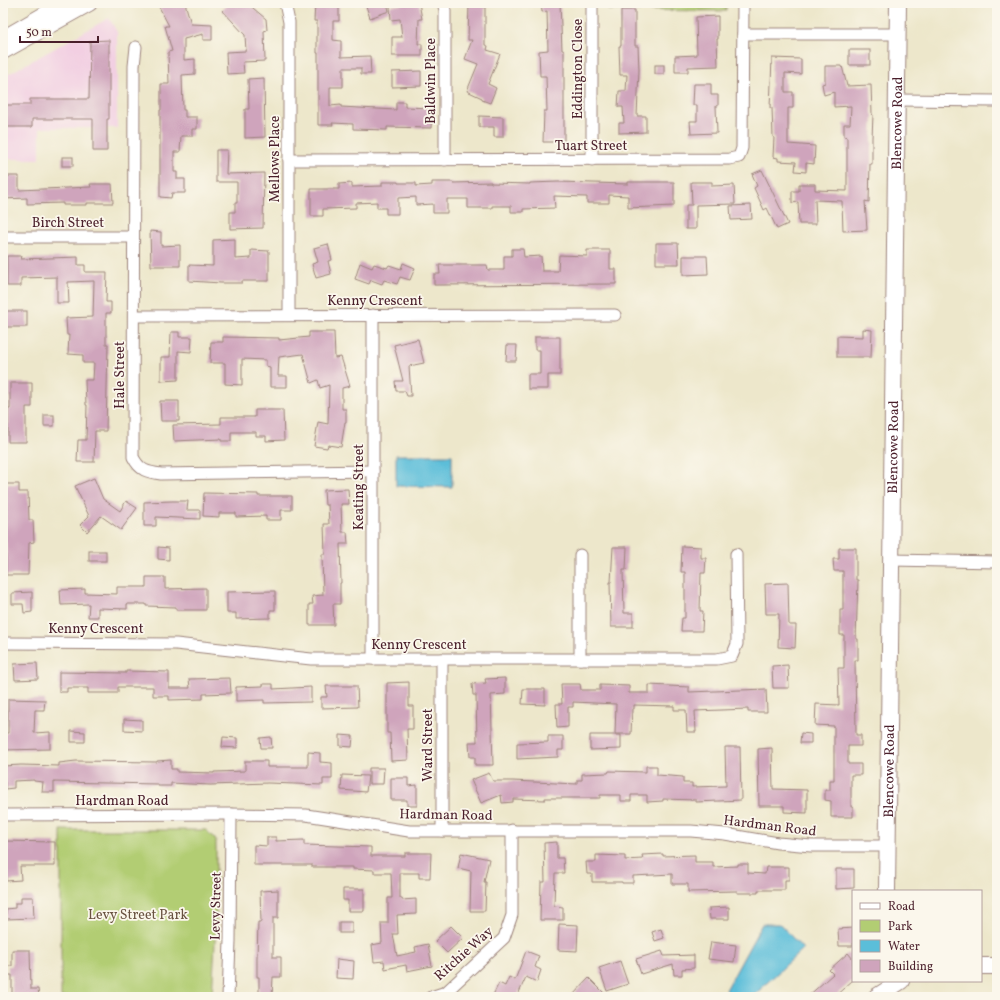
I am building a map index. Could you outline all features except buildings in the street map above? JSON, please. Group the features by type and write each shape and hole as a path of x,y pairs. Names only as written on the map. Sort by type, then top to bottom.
{"street":[{"path":"3,58 26,44 50,3"},
{"path":"3,52 65,3"},
{"path":"3,39 35,27 88,3"},
{"name":"Mellows Place","path":"285,3 289,22 289,315"},
{"name":"Baldwin Place","path":"443,3 445,160"},
{"name":"Eddington Close","path":"592,3 592,160"},
{"name":"Tuart Street","path":"289,160 592,160 729,159 739,157 742,148 743,3"},
{"name":"Blencowe Road","path":"887,890 898,3"},
{"path":"743,34 897,34"},
{"name":"Hale Street","path":"136,47 134,66 133,456 137,465 147,472 161,474 373,471"},
{"path":"897,100 997,101"},
{"name":"Birch Street","path":"3,237 133,237"},
{"name":"Keating Street","path":"373,315 373,659"},
{"name":"Kenny Crescent","path":"134,316 616,315"},
{"name":"Kenny Crescent","path":"3,643 176,644 311,658 718,659 732,656 737,644 736,554"},
{"path":"580,555 580,659"},
{"path":"891,560 997,562"},
{"name":"Ward Street","path":"442,659 442,831"},
{"name":"Levy Street","path":"228,997 231,814"},
{"name":"Hardman Road","path":"3,815 306,815 409,831 691,831 725,834 778,843 810,846 888,846"},
{"name":"Ritchie Way","path":"431,997 446,992 504,938 512,915 512,830"},
{"path":"982,966 997,966"},
{"path":"876,997 899,982"}],"shaded area":[{"path":"109,18 117,32 117,128 40,128 40,159 3,159 3,77"}],"green space":[{"path":"607,3 726,3 726,11 608,10"},
{"name":"Levy Street Park","path":"61,830 206,830 216,840 216,924 212,997 61,997"}],"water":[{"path":"396,455 452,455 452,487 396,486"},
{"path":"762,924 780,924 803,949 752,997 733,997 726,990"}]}
